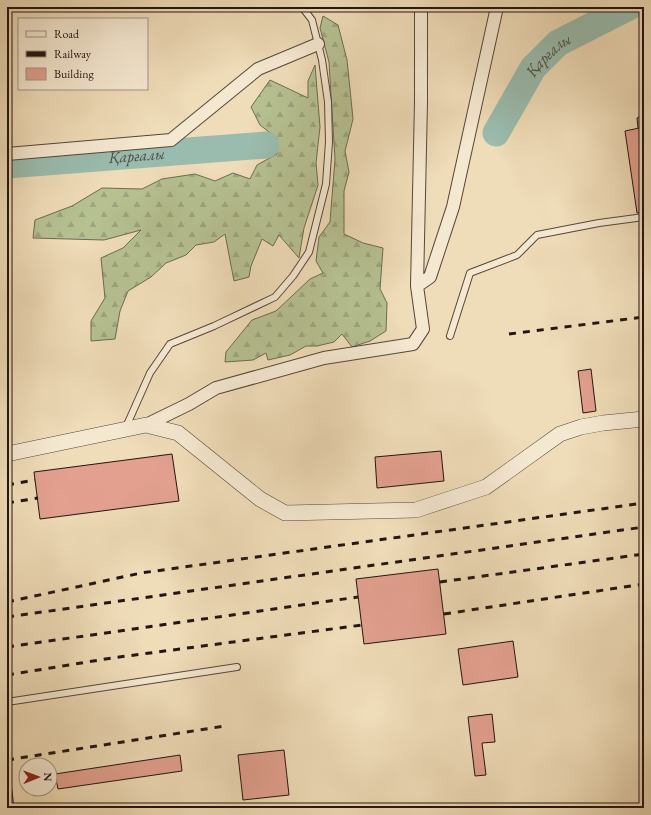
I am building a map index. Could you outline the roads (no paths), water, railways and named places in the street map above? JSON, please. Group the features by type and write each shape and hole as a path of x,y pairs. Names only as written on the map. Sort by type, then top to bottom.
{"street":[{"path":"7,454 146,425 189,404 216,388 324,358 413,344 422,329 417,286 421,102 421,7"},
{"path":"417,286 430,277 453,207 497,7"},
{"path":"7,154 172,140 258,69 318,44"},
{"path":"146,425 178,433 260,500 285,513 416,510 486,487 560,434 582,427 603,423 644,419"}],"lane":[{"path":"125,429 150,373 170,344 214,326 275,297 293,276 309,252 326,184 330,142 328,102 322,60 312,20 302,7"},
{"path":"450,336 470,273 517,255 536,235 599,223 644,217"},
{"path":"7,702 237,667"}],"waterway":[{"name":"Қарғалы","path":"496,133 533,68 558,43 629,7"},
{"name":"Қарғалы","path":"7,165 266,145"}],"railway":[{"path":"509,334 644,317"},
{"path":"7,485 35,480"},
{"path":"7,503 38,498"},
{"path":"7,602 141,573 644,503"},
{"path":"7,617 644,527"},
{"path":"440,582 644,554"},
{"path":"444,614 644,584"},
{"path":"7,647 358,597"},
{"path":"7,675 112,658 362,625"},
{"path":"7,760 225,726"}]}
